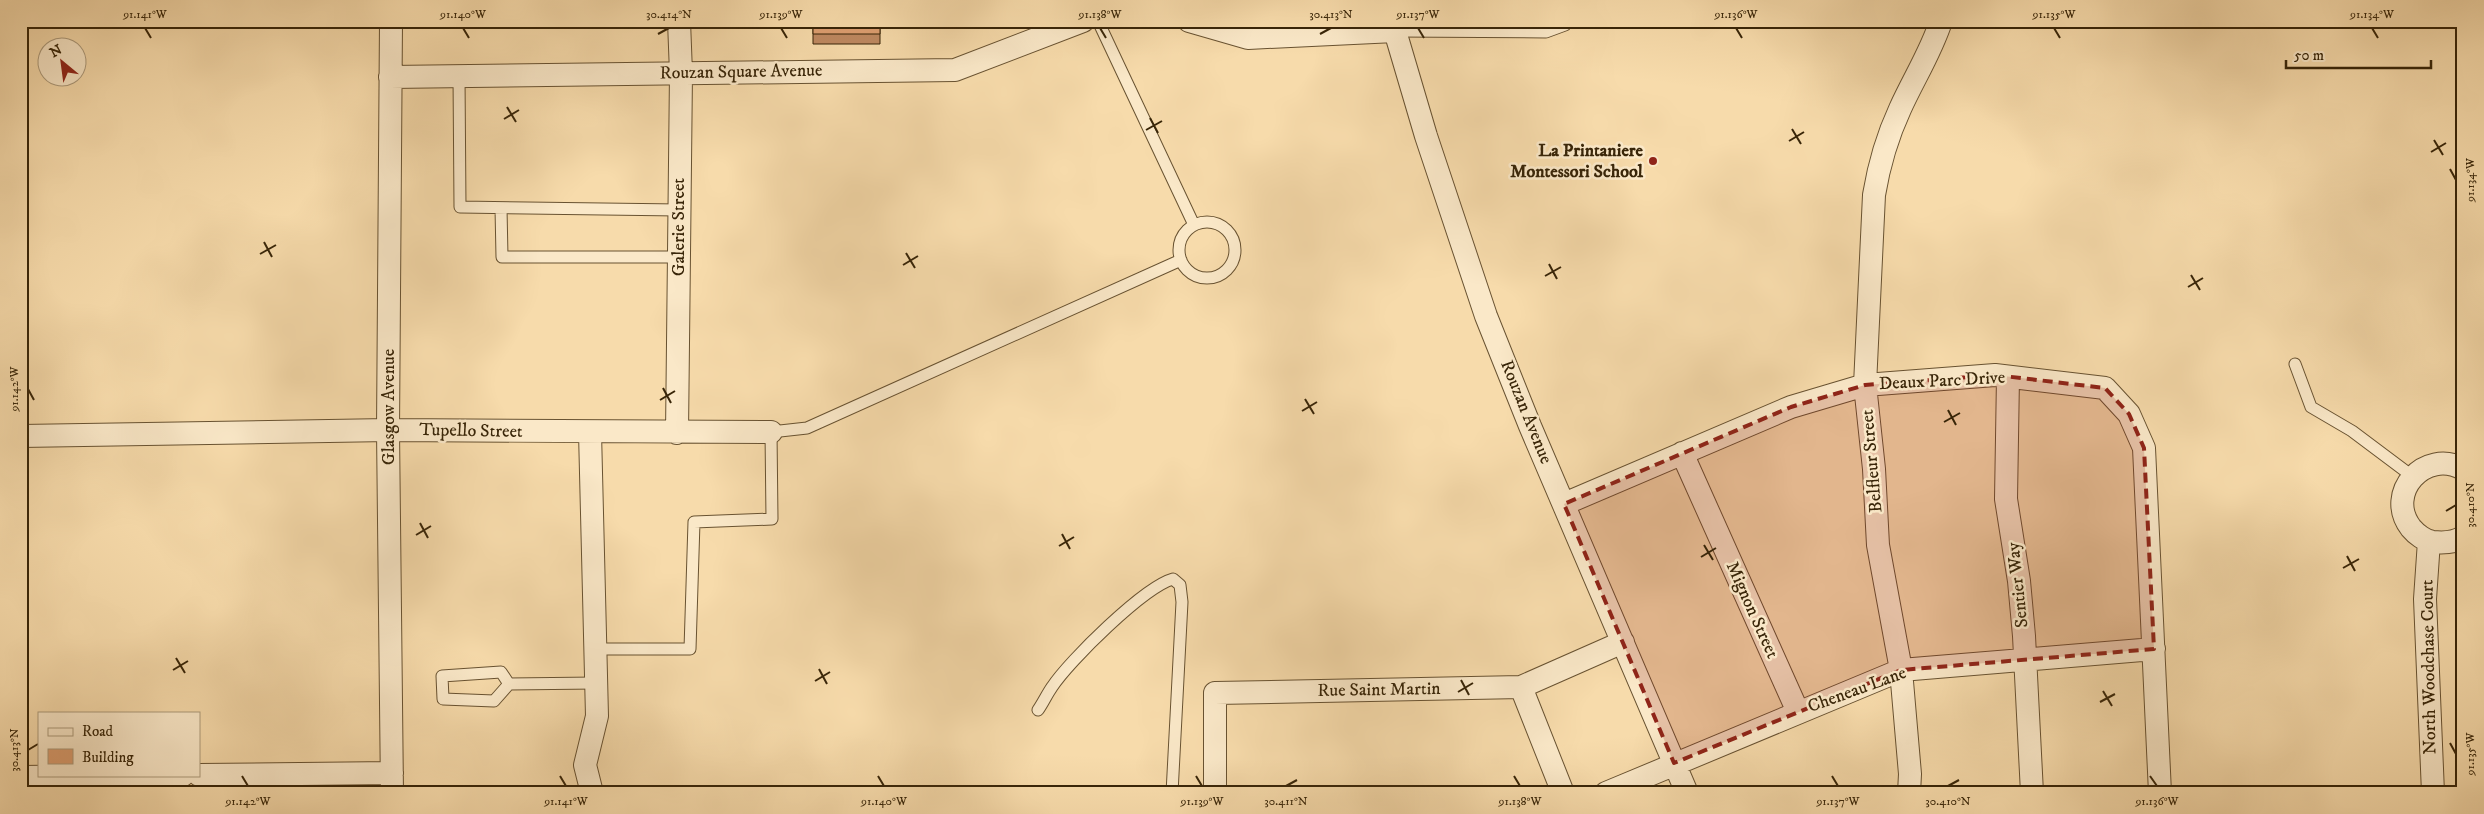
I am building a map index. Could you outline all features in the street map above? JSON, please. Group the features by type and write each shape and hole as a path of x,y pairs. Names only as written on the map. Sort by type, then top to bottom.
{"street":[{"name":"Glasgow Avenue","path":"391,21 388,430 392,783"},
{"name":"Galerie Street","path":"677,433 681,73 679,21"},
{"name":"Rouzan Square Avenue","path":"390,77 955,70 1083,21"},
{"path":"1189,21 1248,38 1395,26"},
{"name":"Belfleur Street","path":"1910,793 1901,670 1878,545 1874,469 1865,384 1874,195 1878,170 1900,109 1942,21"},
{"name":"Rouzan Avenue","path":"1395,26 1426,136 1486,316 1687,793"},
{"name":"Deaux Parc Drive","path":"1564,504 1791,407 1865,384 1995,376 2104,388 2129,414 2144,448 2160,793"},
{"name":"Sentier Way","path":"2008,377 2006,499 2018,581 2025,660 2032,793"},
{"name":"Tupello Street","path":"21,436 388,430 771,432"},
{"path":"590,432 597,716 585,765 592,793"},
{"name":"Mignon Street","path":"1682,453 1798,712"},
{"path":"2463,469 2455,465 2440,463 2425,467 2412,476 2404,490 2402,506 2406,521 2415,533 2429,541 2445,543 2463,537"},
{"name":"North Woodchase Court","path":"2429,541 2425,599 2433,793"},
{"name":"Rue Saint Martin","path":"1215,793 1215,693 1521,687 1623,642"},
{"name":"Cheneau Lane","path":"1606,793 1674,763 1901,670 2154,649"},
{"path":"1521,687 1563,793"},
{"path":"200,775 392,783"},
{"path":"21,777 102,776"}],"lane":[{"path":"1098,21 1194,225"},
{"path":"1395,26 1445,25 1546,32 1558,30 1567,21"},
{"path":"459,76 460,207 679,210"},
{"path":"501,208 502,256 679,257"},
{"path":"1212,222 1220,225 1232,238 1234,256 1224,272 1206,278 1189,272 1181,260 1179,247 1181,238 1194,225 1212,222"},
{"path":"595,649 690,649 694,522 772,519 771,432 807,428 1181,260"},
{"path":"2295,364 2311,407 2352,431 2412,476"},
{"path":"1038,710 1063,673 1102,633 1157,586 1173,580 1180,585 1182,602 1172,793"},
{"path":"509,684 501,672 442,676 443,699 494,701 509,684 596,683"},
{"path":"764,793 770,793"}],"highlighted area":[{"path":"1995,375 2105,388 2129,414 2144,448 2154,649 1901,670 1674,763 1564,504 1791,407 1865,385"}],"building":[{"path":"813,21 880,21 880,34 813,34"}],"place":[{"name":"La Printaniere Montessori School","path":"1653,161"}]}
